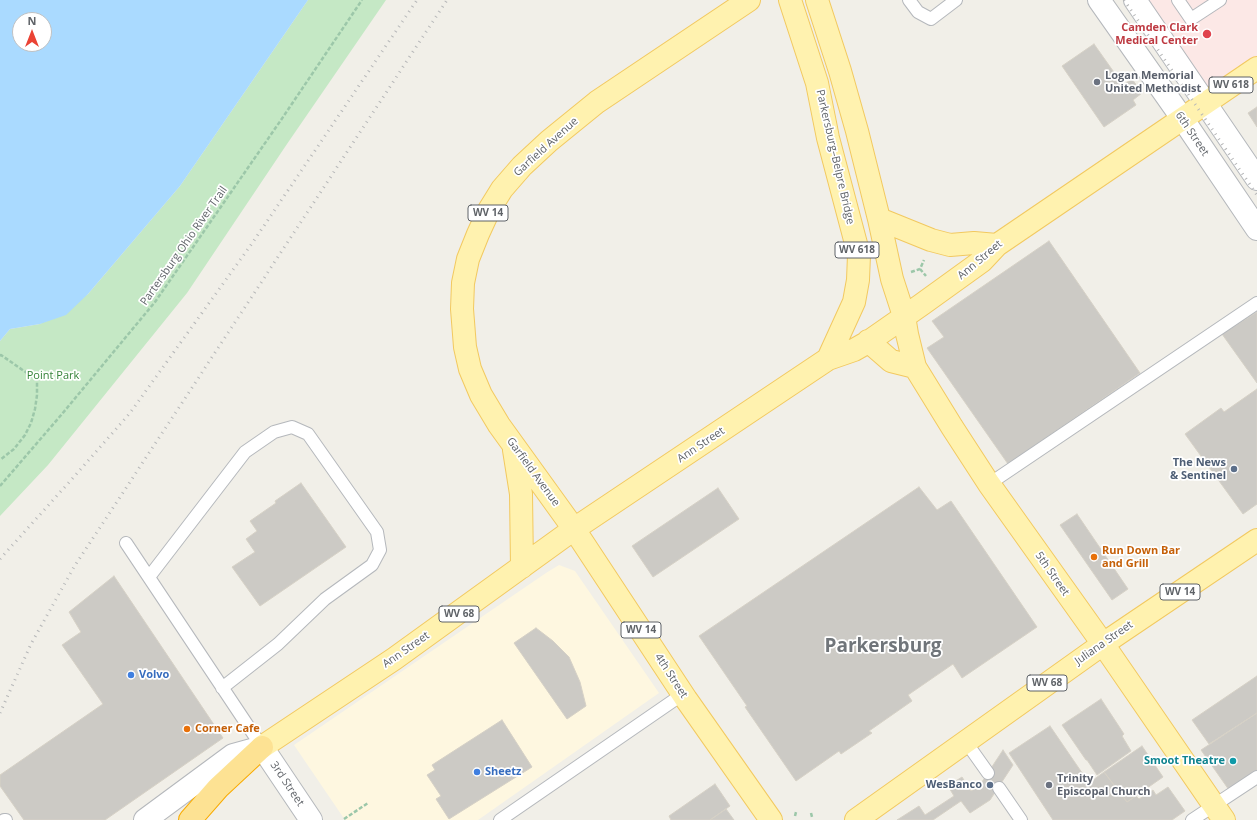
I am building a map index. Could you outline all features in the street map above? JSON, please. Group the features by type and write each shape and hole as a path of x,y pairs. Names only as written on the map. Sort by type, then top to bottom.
{"highway":[{"name":"WV 68","path":"190,820 218,788 262,747"}],"main road":[{"name":"Garfield Avenue","path":"574,529 499,425 481,395 470,369 465,347 462,309 463,283 468,259 489,210 502,189 522,166 548,141 591,107 749,0"},
{"name":"Parkersburg–Belpre Bridge","path":"790,0 817,83 828,138 859,255 858,280 854,302 828,359"},
{"path":"817,0 840,71 857,131 892,279 904,316"},
{"name":"Ann Street","path":"262,747 394,659 574,529 828,359 854,350 868,341 982,261 997,245 1257,68"},
{"path":"879,219 931,240 950,245 997,245"},
{"name":"5th Street","path":"904,316 915,367 952,427 989,484 1219,813"},
{"path":"868,341 891,361 915,367"},
{"path":"514,446 521,494 522,566"},
{"name":"4th Street","path":"574,529 683,694 771,820"},
{"name":"Juliana Street","path":"856,820 1102,644 1257,540"}],"street":[{"name":"6th Street","path":"1099,0 1182,118 1257,229"},
{"path":"1135,0 1257,179"},
{"name":"Ann Street","path":"145,820 233,754 262,747"},
{"name":"3rd Street","path":"262,747 311,820"}],"lane":[{"path":"910,0 918,12 931,19 956,0"},
{"path":"1178,0 1191,19 1220,0"},
{"path":"989,484 1257,303"},
{"path":"149,577 245,452 274,432 292,427 308,434 377,532 380,550 372,566 325,599 278,644 222,688"},
{"path":"126,543 262,747"},
{"path":"500,820 683,694"},
{"path":"966,742 988,773"},
{"path":"1192,820 1219,813 1257,777"},
{"path":"999,788 1021,820"}],"path":[{"name":"Partersburg Ohio River Trail","path":"0,486 156,302 362,0"},
{"path":"909,273 920,269 926,257"},
{"path":"0,356 1,355 36,380 37,395 36,409 32,423 14,449 0,460"},
{"path":"344,819 368,803"},
{"path":"795,816 796,812"},
{"path":"811,813 812,817"}],"shaded area":[{"name":"Camden Clark Medical Center","path":"1135,0 1257,0 1257,68 1205,102"},
{"path":"559,565 575,571 659,693 478,820 345,820 294,745"}],"green space":[{"name":"Point Park","path":"308,0 386,0 187,293 48,465 0,516 0,341 10,329 40,324 88,294 180,186"}],"water":[{"path":"0,0 308,0 180,186 88,294 66,315 40,324 10,329 0,341"}],"building":[{"name":"Logan Memorial United Methodist","path":"1094,44 1123,85 1132,79 1142,93 1133,100 1136,105 1104,127 1062,66"},
{"path":"1257,107 1257,127 1248,113"},
{"path":"1049,241 1140,373 1008,464 927,348 944,337 932,321"},
{"path":"1257,312 1257,383 1222,334"},
{"name":"The News & Sentinel","path":"1257,389 1257,504 1243,514 1185,434 1221,408 1224,412"},
{"path":"301,483 346,547 260,606 232,567 255,552 246,539 257,531 250,521"},
{"path":"919,487 937,510 951,501 1037,627 962,678 953,664 908,695 912,701 869,731 872,733 841,754 839,751 796,781 745,707 747,706 699,636"},
{"path":"718,488 739,519 653,577 632,546"},
{"name":"Run Down Bar and Grill","path":"1077,514 1128,589 1112,600 1060,525"},
{"name":"Volvo","path":"114,576 223,738 105,820 24,820 0,786 0,775 103,704 62,645 81,632 69,612"},
{"path":"536,628 553,641 569,657 580,682 586,706 567,719 514,643"},
{"path":"1257,676 1257,713 1209,744 1192,720"},
{"path":"1101,699 1124,734 1122,736 1131,751 1097,775 1062,725"},
{"name":"Smoot Theatre","path":"1257,713 1257,772 1229,790 1201,750"},
{"name":"Sheetz","path":"502,720 532,767 449,819 436,799 441,796 427,775 435,770 432,765"},
{"path":"1050,726 1089,783 1104,772 1127,802 1136,796 1139,799 1153,790 1156,795 1168,787 1185,811 1172,820 1053,820 1009,753"},
{"path":"1142,746 1163,777 1127,802 1104,772"},
{"name":"WesBanco","path":"1003,750 1013,765 990,800 970,813 961,801 933,820 897,820 919,806 925,815 954,796 948,786 962,777 971,791 980,785"},
{"path":"715,784 730,806 710,820 671,820 669,816"},
{"path":"726,809 734,820 710,820"}],"railway":[{"path":"0,559 130,413 253,242 417,0"},
{"path":"0,713 31,644 74,567 447,0"},
{"path":"1124,0 1257,195"}],"place":[{"name":"Camden Clark Medical Center","path":"1207,34"},
{"name":"Logan Memorial United Methodist","path":"1097,82"},
{"name":"The News & Sentinel","path":"1234,469"},
{"name":"Run Down Bar and Grill","path":"1094,557"},
{"name":"Volvo","path":"131,675"},
{"name":"Corner Cafe","path":"187,729"},
{"name":"Smoot Theatre","path":"1233,761"},
{"name":"Sheetz","path":"477,772"},
{"name":"WesBanco","path":"990,785"},
{"name":"Trinity Episcopal Church","path":"1049,785"}],"district":[{"name":"Parkersburg","path":"883,647"}]}
